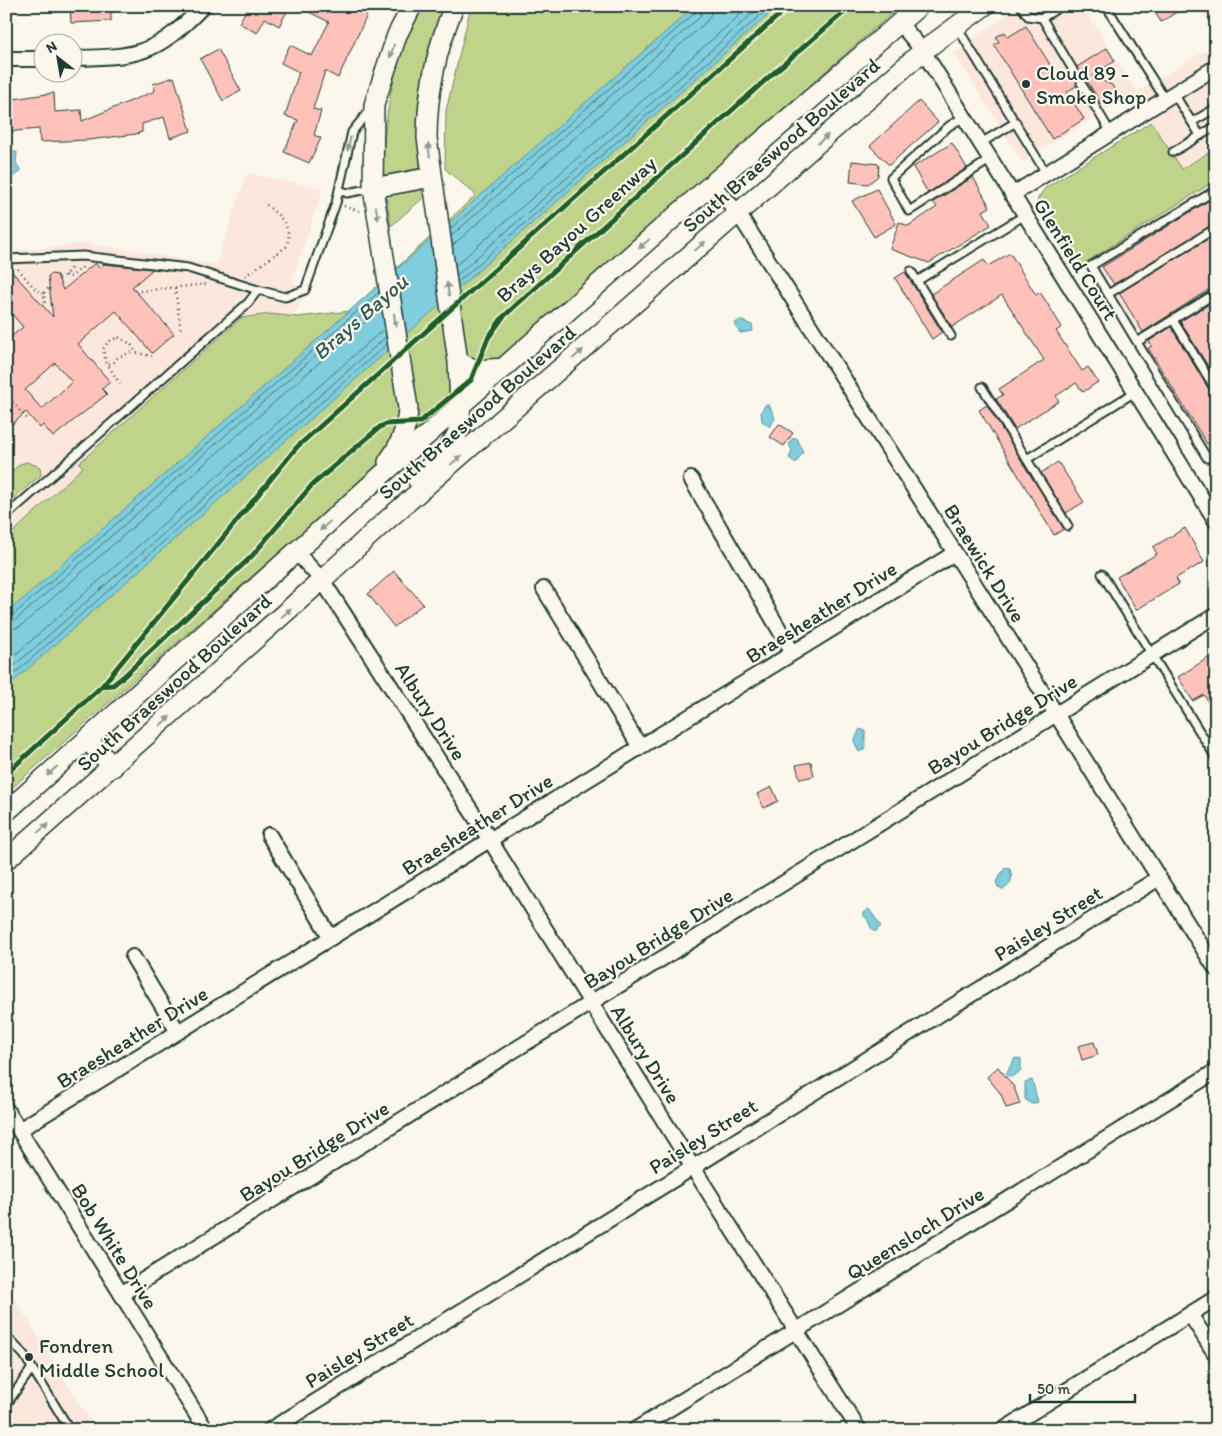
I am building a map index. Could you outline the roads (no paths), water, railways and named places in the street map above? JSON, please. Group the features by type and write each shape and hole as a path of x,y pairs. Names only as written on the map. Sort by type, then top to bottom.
{"main road":[{"path":"376,480 401,443 407,423 405,379 372,188 374,105 397,35 412,6"},
{"path":"379,526 395,500 456,439 461,427 458,362 427,138 427,104 436,62 454,6"},
{"name":"South Braeswood Boulevard","path":"6,812 376,480 712,184 918,6"},
{"name":"South Braeswood Boulevard","path":"6,860 322,580 379,526 923,51 984,6"},
{"path":"372,188 432,177"},
{"path":"458,362 476,370 504,368"},
{"path":"88,739 113,767"}],"street":[{"path":"82,58 118,58 139,54 163,42 182,28 203,6"},
{"name":"Glenfield Court","path":"899,22 923,51 1216,521"},
{"path":"6,59 32,58"},
{"path":"1012,195 1216,67"},
{"name":"Braewick Drive","path":"712,184 738,213 955,553 1216,969"},
{"path":"691,479 793,653"},
{"name":"Albury Drive","path":"297,552 322,580 490,840 692,1166 859,1430"},
{"name":"Braesheather Drive","path":"19,1130 955,553"},
{"path":"544,589 640,747"},
{"name":"Bayou Bridge Drive","path":"121,1294 1216,615"},
{"path":"269,835 331,938"},
{"name":"Paisley Street","path":"270,1430 692,1166 1159,878"},
{"path":"133,957 178,1032"},
{"name":"Queensloch Drive","path":"635,1430 1216,1071"},
{"name":"Bob White Drive","path":"6,1110 206,1430"},
{"path":"1003,1430 1216,1298"},
{"path":"1190,1314 1216,1355"}],"lane":[{"path":"1021,6 1028,16 1042,18 1061,6"},
{"path":"1106,6 1169,96 1192,122 1200,135"},
{"path":"1042,18 1073,70"},
{"path":"957,26 1046,173"},
{"path":"1081,83 1111,133"},
{"path":"8,259 52,256 94,257 188,268 285,297 305,290 336,203 352,132 374,105"},
{"path":"1192,122 1216,108"},
{"path":"964,117 948,126 891,178 899,196 909,211 991,159"},
{"path":"981,143 1016,122"},
{"path":"1173,152 1216,126"},
{"path":"339,190 347,193 372,188"},
{"path":"1216,190 1091,266 1207,458 1216,453"},
{"path":"917,280 1025,214"},
{"path":"1108,294 1216,228"},
{"path":"911,271 951,336"},
{"path":"6,516 248,304 258,290"},
{"path":"1137,342 1214,295 1216,303"},
{"path":"1173,320 1216,390"},
{"path":"982,387 1068,526"},
{"path":"1027,460 1135,392"},
{"path":"1102,574 1216,758"},
{"path":"6,1336 24,1355 70,1430"},
{"path":"6,1405 32,1368"}],"water":[{"name":"Brays Bayou","path":"695,6 778,6 6,688 6,614"},
{"path":"6,152 17,152 16,163 21,171 12,177 6,167"},
{"path":"740,320 752,325 753,331 740,333 734,324"},
{"path":"765,405 769,405 775,418 770,427 762,421 761,412"},
{"path":"797,438 803,452 796,463 789,458 792,451 789,444 792,439"},
{"path":"860,729 865,731 865,749 859,752 854,741"},
{"path":"1005,868 1010,869 1011,878 1010,884 1002,890 996,882"},
{"path":"869,909 881,926 875,932 864,916 864,913"},
{"path":"1015,1058 1021,1059 1021,1071 1011,1077 1006,1074"},
{"path":"1032,1080 1038,1102 1031,1104 1025,1099 1025,1082"}],"place":[{"name":"Cloud 89 - Smoke Shop","path":"1026,84"},
{"name":"Fondren Middle School","path":"29,1357"}]}
